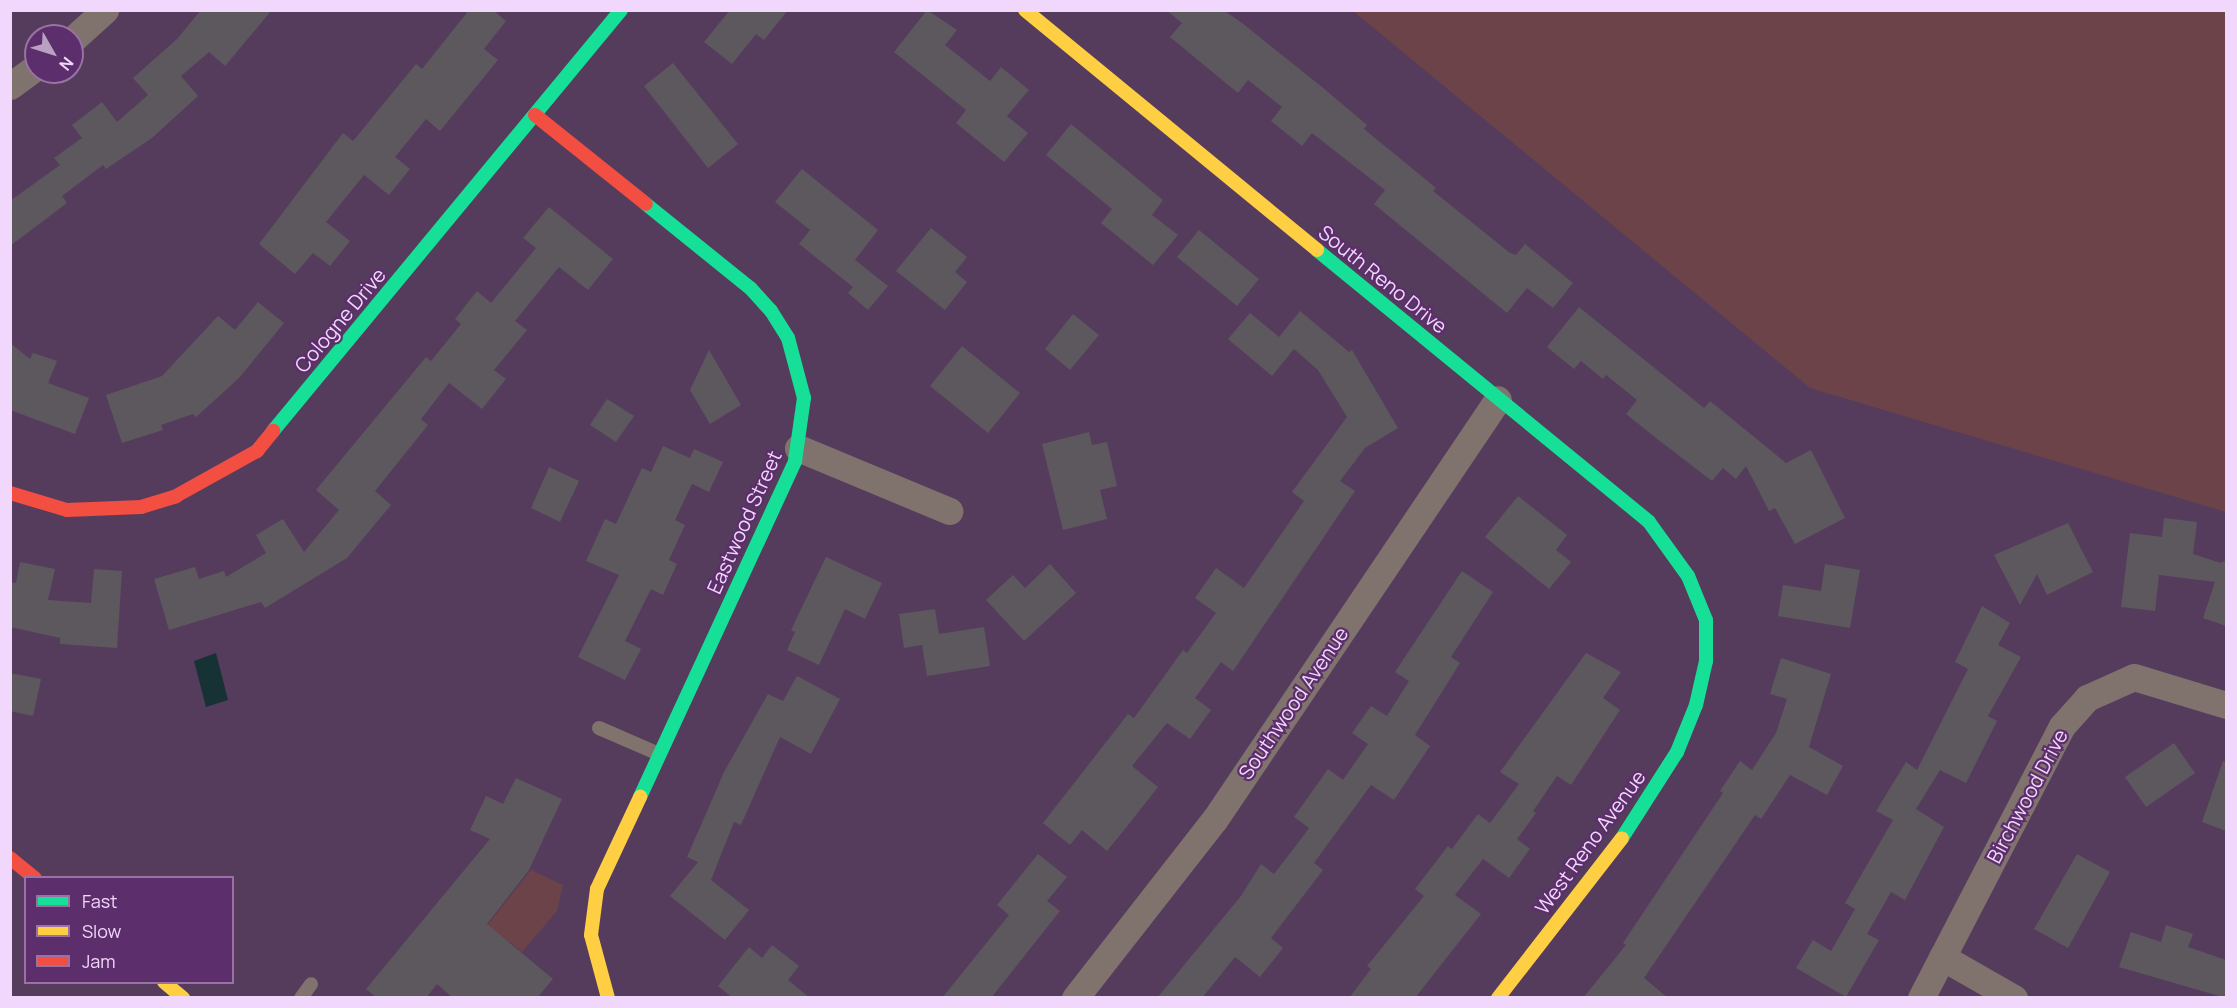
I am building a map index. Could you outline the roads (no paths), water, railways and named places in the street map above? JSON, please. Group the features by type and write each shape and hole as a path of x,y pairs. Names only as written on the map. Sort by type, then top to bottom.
{"street":[{"path":"84,29 105,10"},
{"name":"Cologne Drive","path":"10,493 67,510 141,507 176,496 257,451 621,10"},
{"name":"South Reno Drive","path":"1025,10 1649,522 1688,576 1696,596"},
{"path":"10,86 24,76"},
{"name":"Eastwood Street","path":"535,115 750,288 771,311 788,338 799,367 804,398 798,448 593,904 596,966 608,998"},
{"name":"Southwood Avenue","path":"1076,998 1215,819 1498,399"},
{"path":"798,448 949,512"},
{"name":"West Reno Avenue","path":"1498,998 1630,826 1677,752 1696,705 1706,661 1706,620 1696,596"},
{"name":"Birchwood Drive","path":"1921,998 2062,726 2087,698 2134,677 2226,705"},
{"path":"10,858 32,876"},
{"path":"1942,957 2014,998"}],"lane":[{"path":"598,728 659,754"},
{"path":"301,998 311,984"}]}
